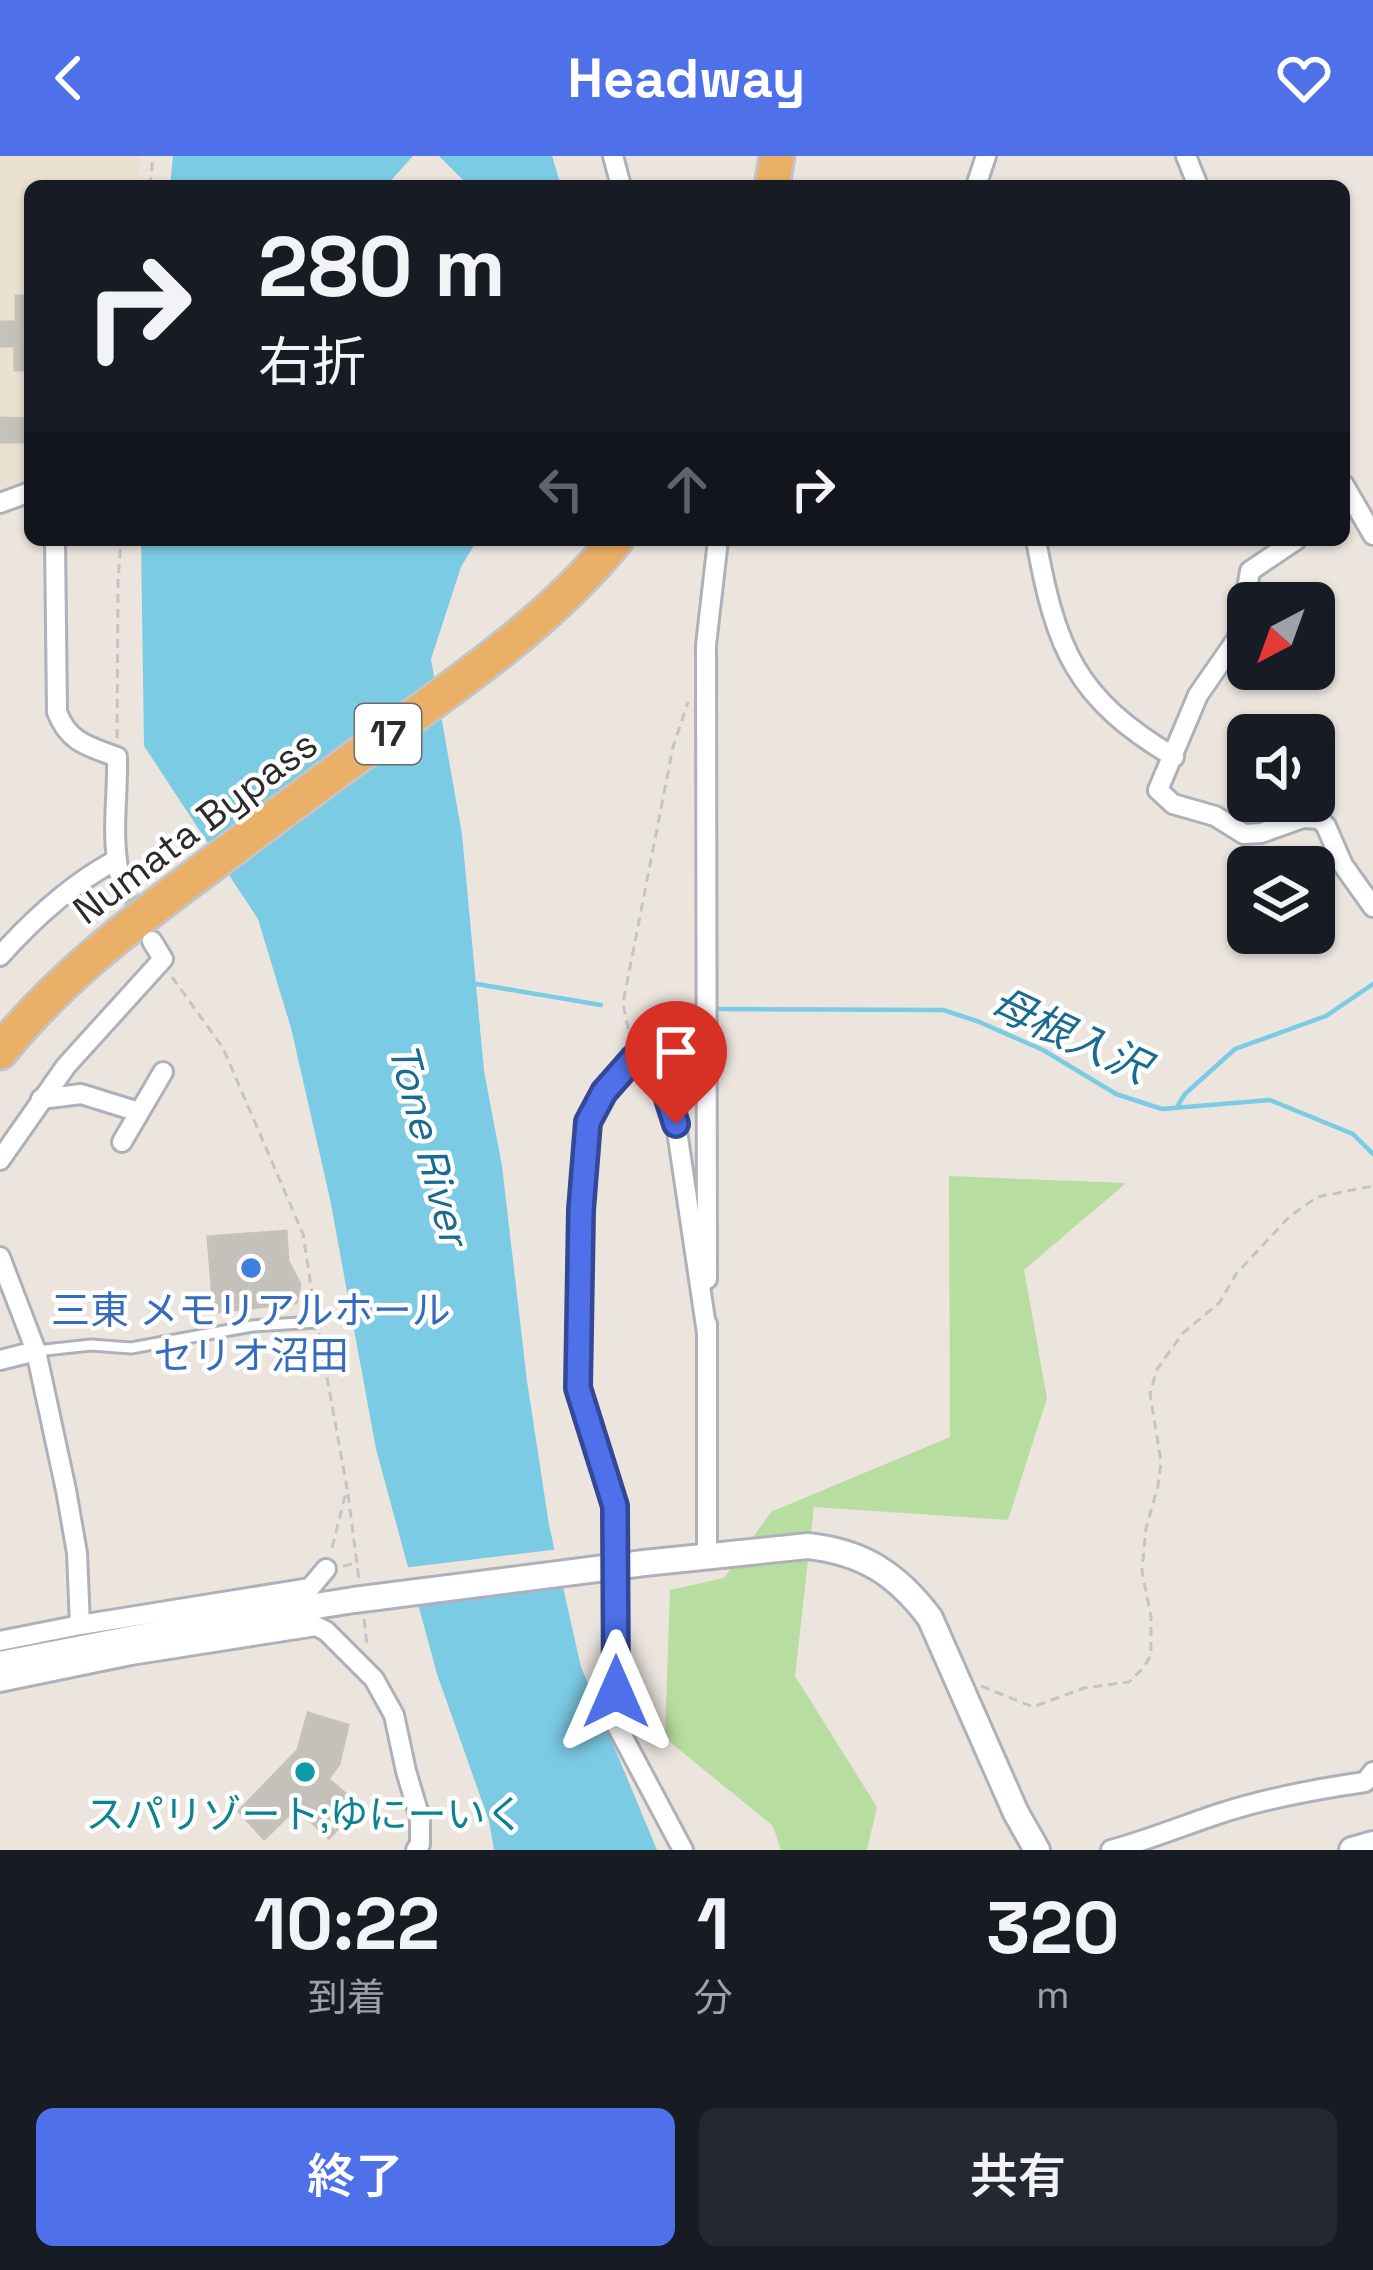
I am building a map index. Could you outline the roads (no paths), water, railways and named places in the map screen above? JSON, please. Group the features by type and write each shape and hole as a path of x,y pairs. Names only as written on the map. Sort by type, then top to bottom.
{"highway":[{"name":"Numata Bypass","path":"0,1052 72,976 149,927 485,664 554,608 611,546"}],"street":[{"path":"1350,497 1373,535"},
{"path":"0,956 63,895 96,871 118,867 113,815 118,758 64,731 56,712 55,546"},
{"path":"707,1557 706,645 717,546"},
{"path":"1037,546 1056,631 1072,664 1094,695 1174,758"},
{"path":"1287,546 1250,571 1239,636 1198,695 1158,790 1173,804 1216,816 1244,834 1303,818 1318,819 1326,826 1342,865 1373,907"},
{"path":"0,1160 66,1066 163,959 149,927"},
{"path":"683,1850 617,1726 615,1506 578,1388 581,1210 588,1122 604,1092 634,1058 660,1074 676,1124 706,1333"},
{"path":"122,1142 163,1072"},
{"path":"41,1099 81,1094 139,1112"},
{"path":"0,1257 36,1351 77,1553 80,1625"},
{"path":"0,1360 36,1351"},
{"path":"0,1664 354,1600 644,1563 808,1546 833,1549 884,1570 909,1589 930,1618 1034,1849"},
{"path":"0,1641 311,1592 326,1569"},
{"path":"0,1682 316,1625 374,1679 394,1715 420,1818 416,1850"},
{"path":"1111,1850 1306,1790 1365,1782 1373,1772"},
{"path":"1352,1850 1373,1844"}],"lane":[{"path":"36,1351 130,1348 252,1326 317,1322"}],"water":[{"path":"173,156 413,156 391,180 171,180"},
{"path":"439,156 552,156 559,180 463,180"},
{"name":"Tone River","path":"141,546 473,546 461,567 431,659 462,834 484,1071 502,1166 527,1381 549,1525 581,1667 657,1850 494,1850 489,1821 437,1674 376,1449 330,1199 291,1028 258,919 144,746"}],"waterway":[{"name":"母根入沢","path":"471,983 601,1005"},
{"path":"1178,1105 1235,1049 1326,1016 1373,984"},
{"name":"母根入沢","path":"655,1008 703,1009"},
{"name":"母根入沢","path":"715,1009 943,1010 1043,1050 1116,1094 1162,1109 1270,1100 1353,1134 1373,1154"}],"tunnel":[{"path":"119,873 142,920"}],"place":[{"name":"三東 メモリアルホール セリオ沼田","path":"251,1268"},
{"name":"スパリゾート;ゆにーいく","path":"305,1772"}]}
